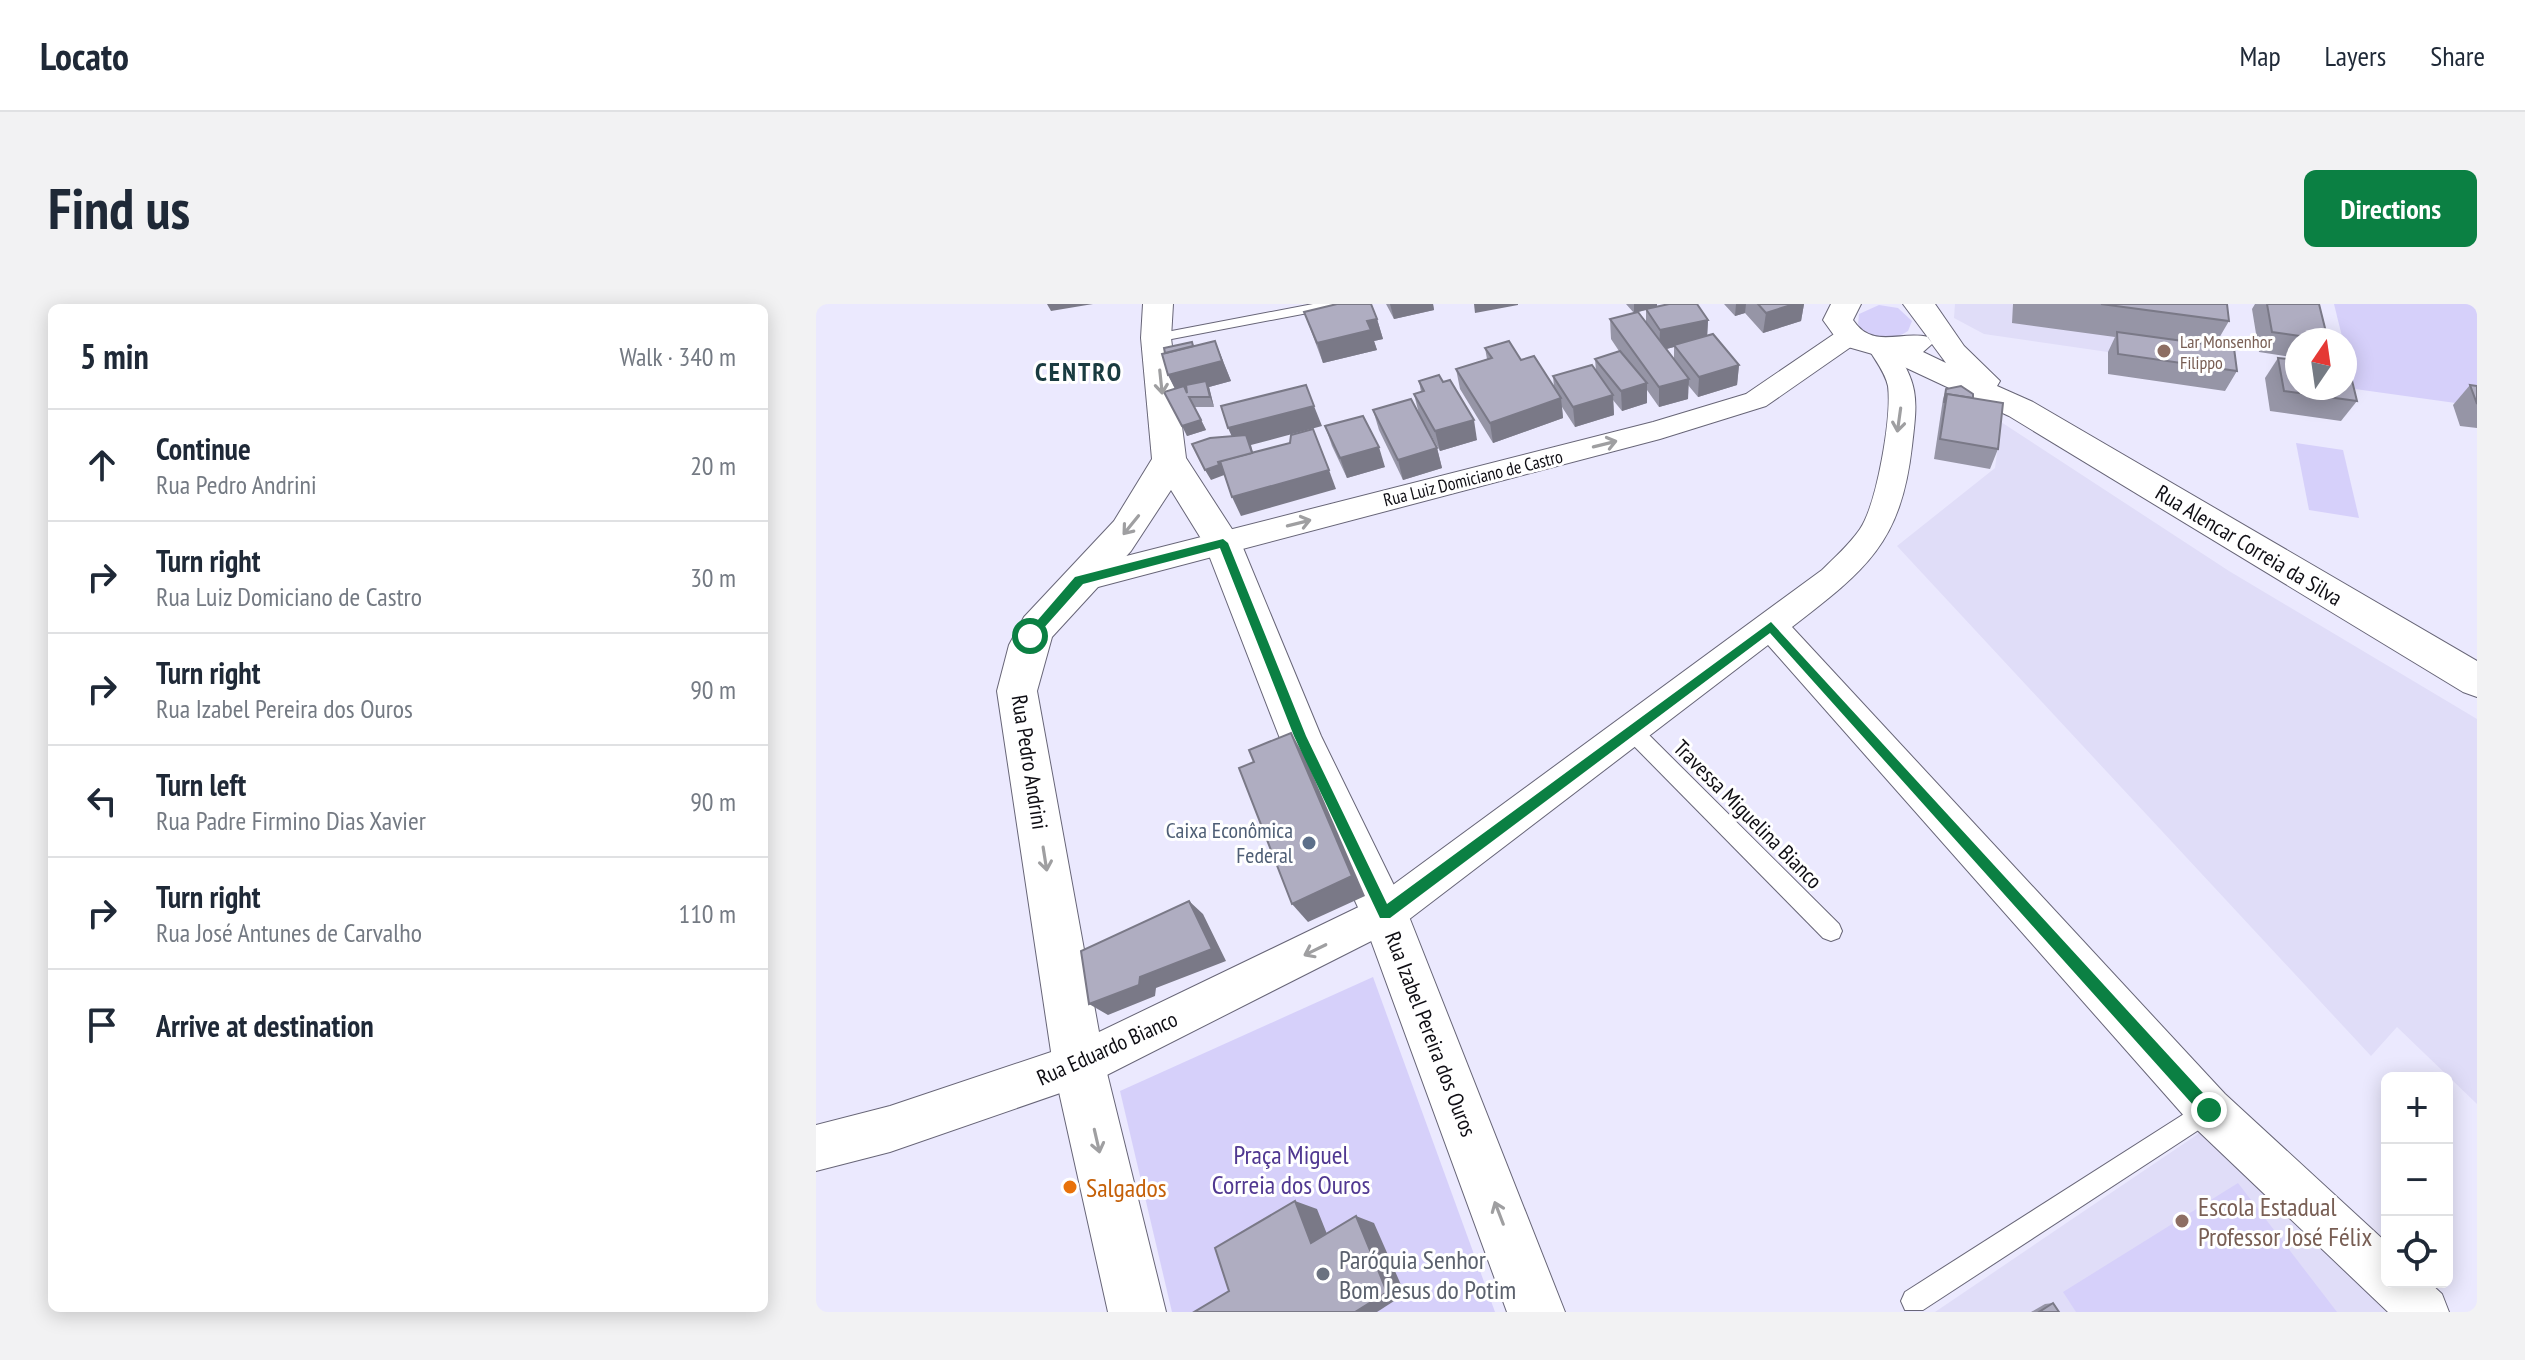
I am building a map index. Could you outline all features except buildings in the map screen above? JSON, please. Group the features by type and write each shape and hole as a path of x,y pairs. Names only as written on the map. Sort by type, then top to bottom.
{"street":[{"path":"1158,304 1156,338 1169,459"},
{"path":"1886,349 1918,344 1932,330 1925,310"},
{"name":"Rua Alencar Correia da Silva","path":"1925,310 1953,352 1983,381 2021,409 2477,681"},
{"name":"Rua Alencar Correia da Silva","path":"1840,316 1886,349 2021,409"},
{"name":"Rua Luiz Domiciano de Castro","path":"1079,580 1660,430 1756,400 1840,316"},
{"name":"Rua Eduardo Bianco","path":"816,1148 890,1129 1079,1065 1385,914 1632,731 1771,626 1858,555 1876,530 1887,503 1902,388 1886,349"},
{"name":"Rua Izabel Pereira dos Ouros","path":"1169,459 1223,543 1300,736 1385,914 1536,1312"},
{"name":"Rua Pedro Andrini","path":"1079,1065 1017,691 1020,663 1030,636 1136,520 1169,459"},
{"path":"1771,626 2209,1110 2381,1271"},
{"path":"1079,1065 1137,1312"},
{"path":"2398,1288 2424,1312"}],"lane":[{"path":"1156,338 1334,304"},
{"name":"Travessa Miguelina Bianco","path":"1632,731 1831,931"},
{"path":"1914,1301 2209,1110"}],"shaded area":[{"name":"Lar Monsenhor Filippo","path":"1955,304 2218,304 2225,369 1984,334 1954,318"},
{"path":"2001,422 2229,571 2477,719 2477,1104 2453,1081 2453,1072 2444,1072 2397,1027 2371,1056 1897,546 1995,468"},
{"name":"Escola Estadual Professor José Félix","path":"2204,1130 2386,1312 1935,1312"}],"green space":[{"path":"2334,304 2477,304 2477,406 2357,389 2357,328 2340,328"},
{"path":"1879,305 1898,308 1912,321 1908,331 1889,338 1863,330 1858,325 1859,314"},
{"path":"2296,443 2343,450 2359,518 2309,510"},
{"name":"Praça Miguel Correia dos Ouros","path":"1373,977 1495,1312 1172,1312 1120,1091"},
{"path":"2238,1183 2337,1312 2076,1312 2063,1292"}],"place":[{"name":"Lar Monsenhor Filippo","path":"2164,351"},
{"name":"Caixa Econômica Federal","path":"1309,843"},
{"name":"Salgados","path":"1070,1187"},
{"name":"Escola Estadual Professor José Félix","path":"2182,1221"},
{"name":"Paróquia Senhor Bom Jesus do Potim","path":"1323,1274"}],"district":[{"name":"CENTRO","path":"1079,371"}],"route":[{"path":"1030,636 1079,580 1165,555 1223,543 1300,736 1385,914 1771,626 2209,1110"}]}
